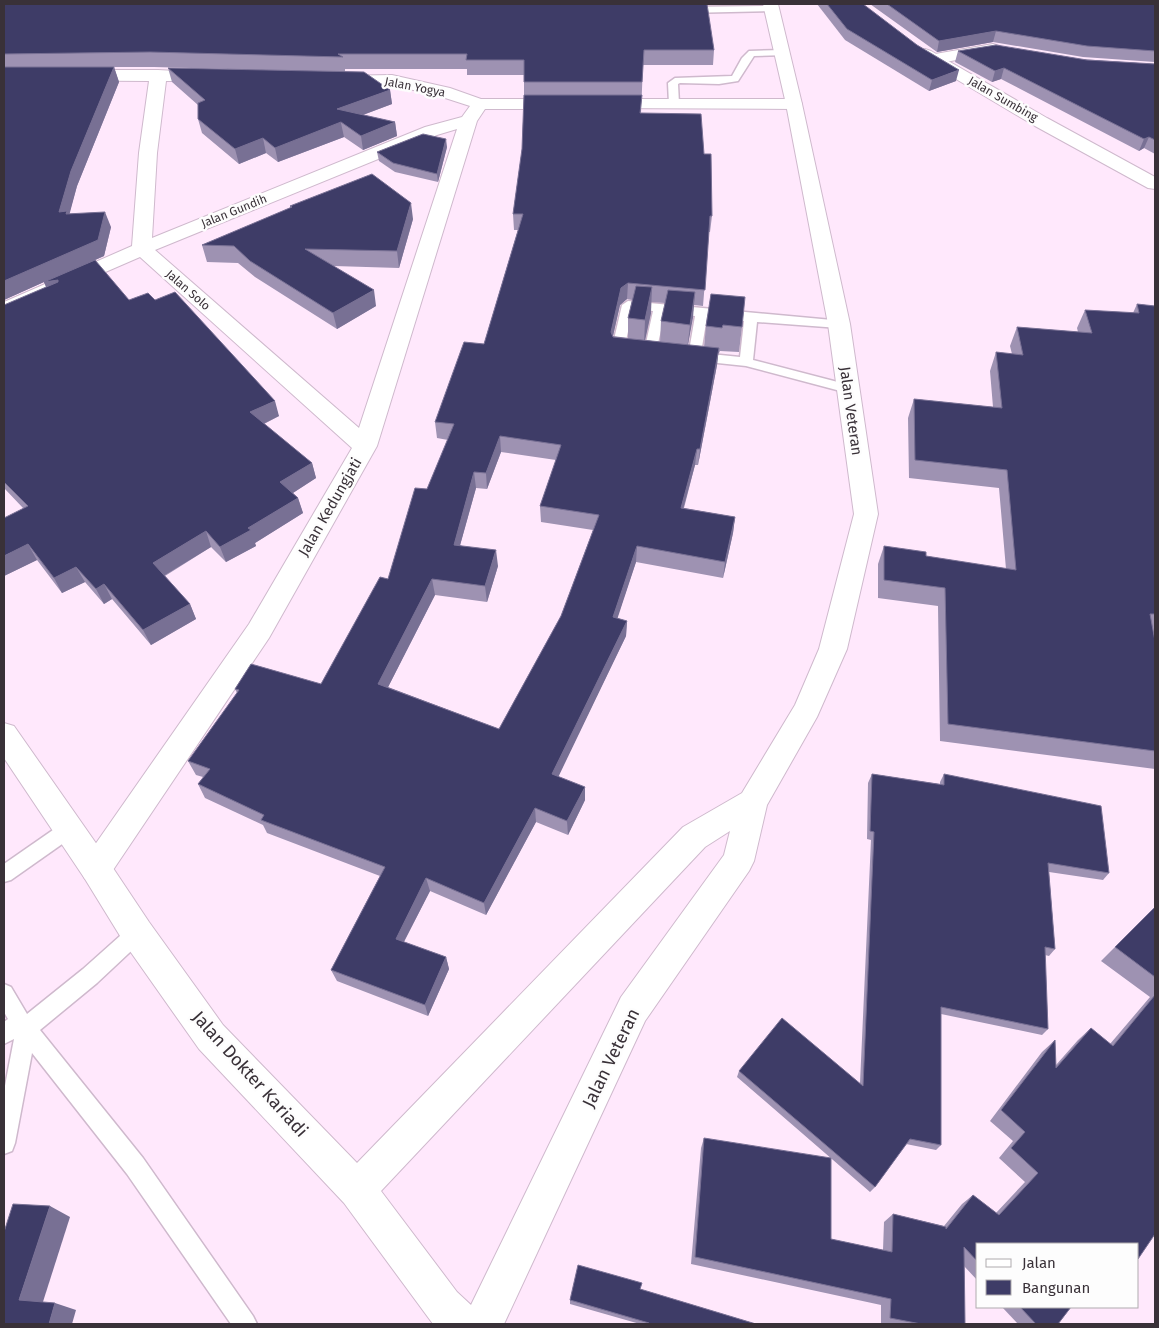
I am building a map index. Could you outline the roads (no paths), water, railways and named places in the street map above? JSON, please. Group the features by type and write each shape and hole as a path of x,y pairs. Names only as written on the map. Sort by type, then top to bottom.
{"street":[{"name":"Jalan Veteran","path":"483,1324 633,1009 738,861 753,802 807,709 834,649 862,536 866,514 838,324 794,104 770,6"},
{"name":"Jalan Sumbing","path":"909,42 1041,122 1155,184"},
{"path":"935,59 984,49 1011,51"},
{"path":"4,75 226,76"},
{"path":"142,249 148,153 158,75"},
{"name":"Jalan Yogya","path":"324,79 392,80 444,92 474,113 582,104 794,104"},
{"name":"Jalan Gundih","path":"4,310 142,249 474,113"},
{"name":"Jalan Kedungjati","path":"96,869 259,631 365,446 474,113"},
{"name":"Jalan Solo","path":"142,249 365,446"},
{"name":"Jalan Dokter Kariadi","path":"4,735 96,869 137,933 211,1037 357,1190 443,1306 462,1324"},
{"name":"Jalan Veteran","path":"357,1190 694,837 753,802"}],"lane":[{"path":"675,10 770,6"},
{"path":"674,104 672,83 678,80 719,81 735,79 748,55 752,53 783,53"},
{"path":"660,308 655,352 618,348 628,305 660,308 751,318 838,324"},
{"path":"702,313 690,356 746,362 848,389"},
{"path":"746,362 751,318"},
{"path":"4,874 69,829"},
{"path":"4,1034 24,1024 90,976 137,933"},
{"path":"4,994 24,1024 135,1166 246,1324"},
{"path":"4,1143 24,1024"}]}
